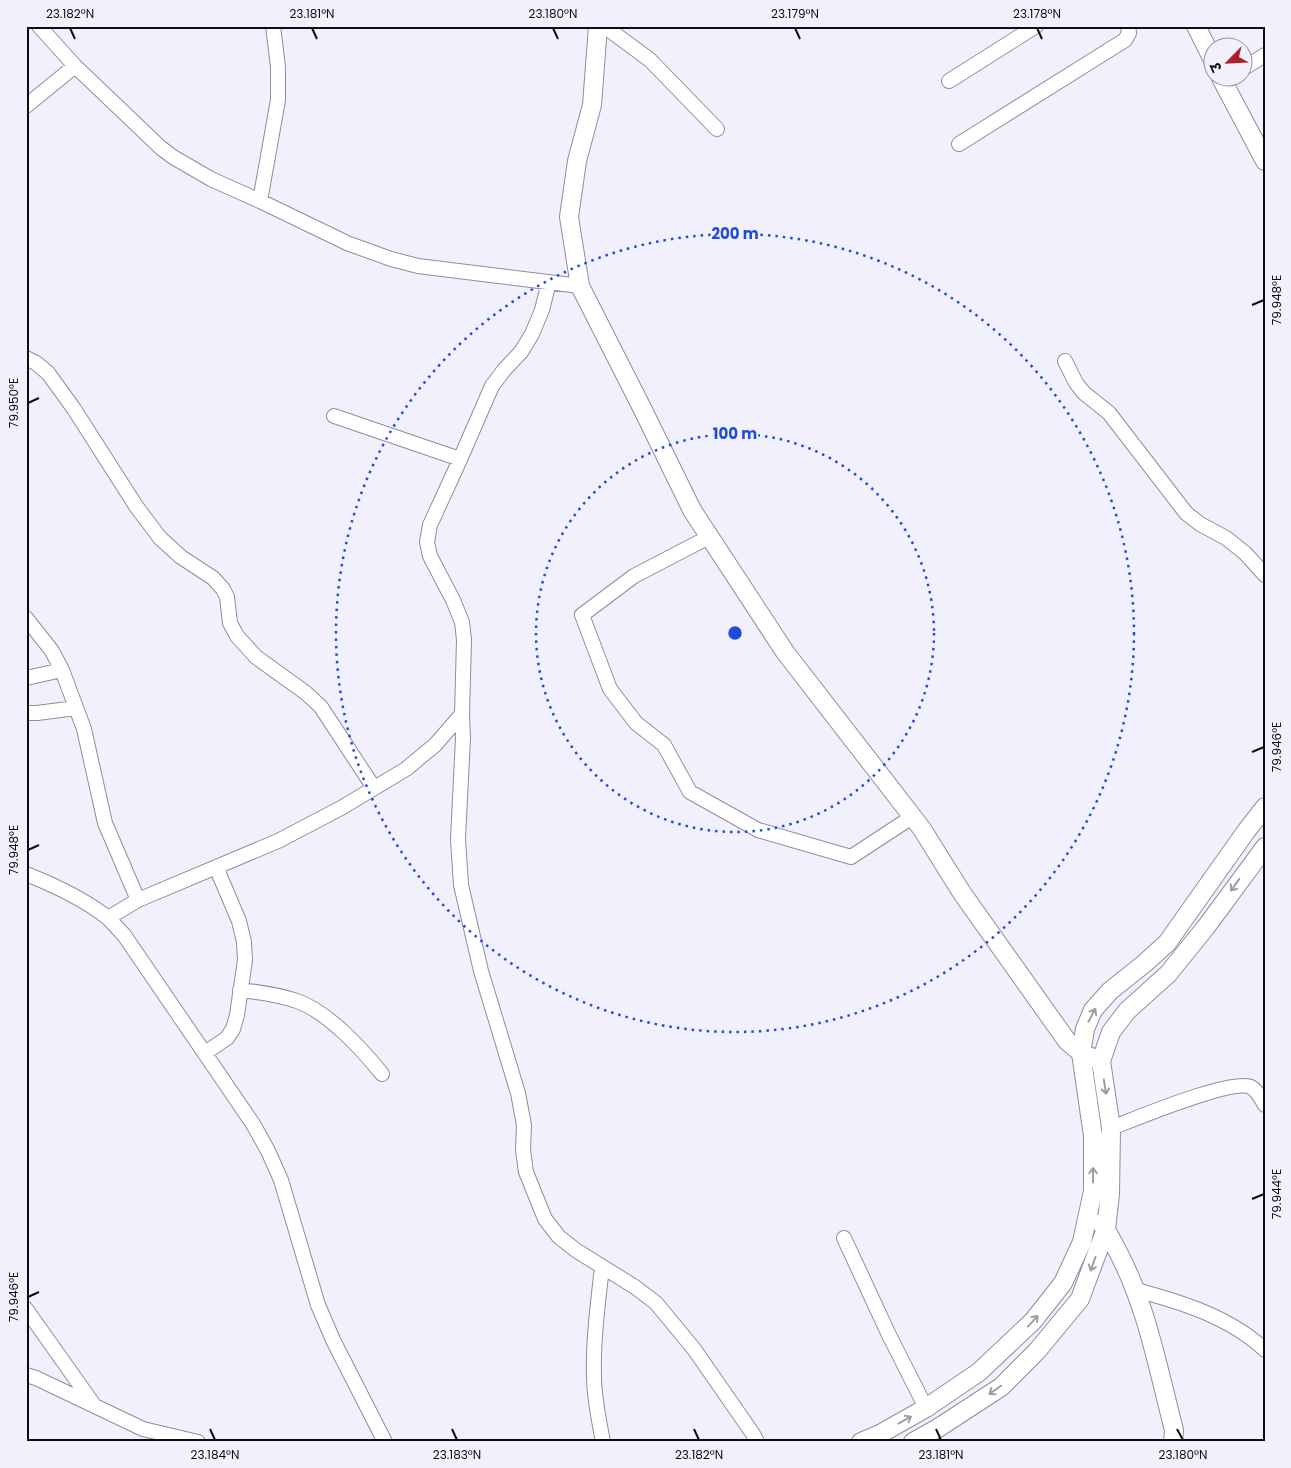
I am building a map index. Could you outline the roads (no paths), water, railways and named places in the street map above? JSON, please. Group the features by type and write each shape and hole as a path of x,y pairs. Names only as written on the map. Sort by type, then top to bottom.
{"street":[{"path":"39,26 75,66 167,152 211,179 347,243 409,264 580,286"},
{"path":"260,201 278,100 278,67 273,26"},
{"path":"598,26 592,105 577,161 569,217 580,286 692,510 785,652 922,829 962,892 1066,1041 1081,1053 1101,1061"},
{"path":"604,26 650,60 716,129"},
{"path":"949,80 1036,26"},
{"path":"959,144 1125,40 1129,33 1128,26"},
{"path":"1196,26 1204,42"},
{"path":"1254,62 1265,56"},
{"path":"26,106 75,66"},
{"path":"1229,88 1265,161"},
{"path":"549,282 542,310 532,334 521,352 492,386 430,525 427,542 430,556 462,622 464,640 463,738 458,839 461,885 481,971 518,1093 524,1125 523,1150 526,1172 545,1219 559,1237 577,1251 636,1287 656,1303 694,1349 757,1442"},
{"path":"26,358 36,363 48,373 74,409 136,506 160,538 181,557 213,578 223,588 227,597 230,623 237,636 256,657 306,693 321,707 374,788"},
{"path":"1065,361 1076,383 1084,393 1109,413 1186,513 1200,524 1226,538 1245,553 1265,575"},
{"path":"334,416 460,458"},
{"path":"710,537 634,576 582,616 610,689 636,723 664,745 690,792 758,830 851,857 912,817"},
{"path":"26,618 52,651 62,670 84,729 105,823 138,900"},
{"path":"26,678 62,670"},
{"path":"26,713 76,708"},
{"path":"108,918 138,900 278,841 341,808 406,769 435,744 462,714"},
{"path":"861,1442 880,1434 926,1408 979,1372 1033,1321 1063,1283 1082,1242 1093,1191 1093,1136 1081,1053 1085,1029 1093,1010 1110,991 1167,943 1265,807"},
{"path":"913,1442 1001,1387 1037,1350 1080,1299 1106,1229 1110,1194 1111,1128 1101,1061 1111,1032 1127,1011 1168,974 1206,927 1265,846"},
{"path":"205,1054 227,1038 233,1029 237,1015 244,960 244,942 239,921 216,867"},
{"path":"26,874 55,885 108,918 124,935 253,1124 281,1180 318,1305 333,1340 385,1442"},
{"path":"240,990 267,993 298,1002 317,1011 368,1057 382,1074"},
{"path":"1111,1128 1213,1090 1235,1085 1250,1087 1259,1094 1265,1106"},
{"path":"1090,1208 1106,1229 1136,1290 1174,1430 1173,1442"},
{"path":"844,1238 888,1335 926,1408"},
{"path":"602,1267 597,1310 594,1376 597,1412 603,1442"},
{"path":"1136,1290 1181,1302 1220,1320 1253,1339 1265,1350"},
{"path":"26,1309 96,1407"},
{"path":"26,1375 143,1429 198,1442"}]}
